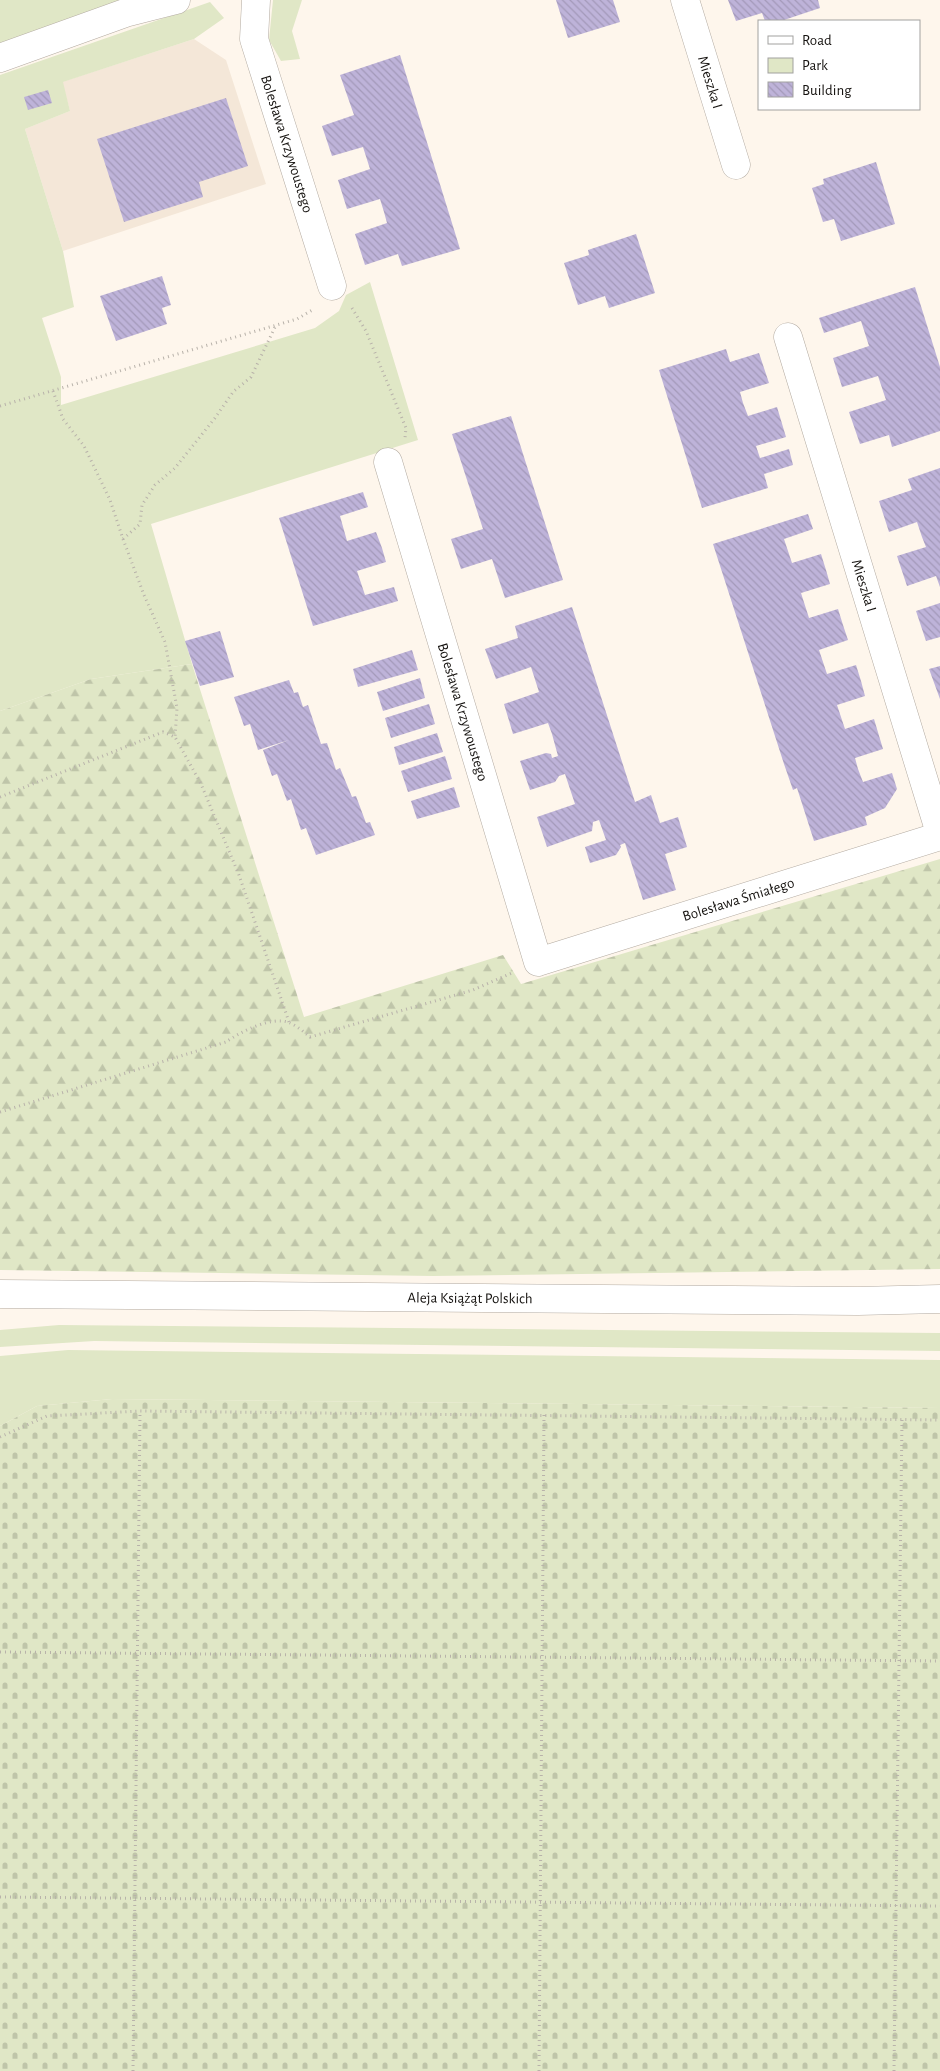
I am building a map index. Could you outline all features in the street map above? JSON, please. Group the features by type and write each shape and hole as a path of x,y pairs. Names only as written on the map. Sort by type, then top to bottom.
{"street":[{"path":"0,58 126,13 176,0"},
{"name":"Bolesława Krzywoustego","path":"256,0 254,39 332,286"},
{"name":"Mieszka I","path":"685,0 736,165"},
{"name":"Mieszka I","path":"788,337 940,834"},
{"name":"Bolesława Krzywoustego","path":"388,462 538,962"},
{"name":"Bolesława Śmiałego","path":"538,962 940,834"},
{"name":"Aleja Książąt Polskich","path":"0,1294 858,1301 940,1299"}],"path":[{"path":"0,406 297,319 318,306 332,286 355,311 366,331 406,428 404,441 388,462"},
{"path":"123,539 140,524 142,505 156,485 175,468 233,392 251,377 276,325"},
{"path":"53,390 63,419 84,446 110,500 144,596 165,642 176,708 175,737 202,784 239,875 289,1022 310,1037 473,990 538,962"},
{"path":"0,798 163,732 175,737"},
{"path":"0,1112 226,1042 244,1029 267,1023 289,1022"},
{"path":"133,2071 140,1411"},
{"path":"0,1437 47,1416 140,1411 902,1418 940,1420"},
{"path":"539,2071 544,1414"},
{"path":"894,2071 902,1418"},
{"path":"0,1652 940,1661"},
{"path":"0,1897 940,1906"}],"shaded area":[{"path":"194,39 226,60 266,184 63,251 25,129 70,111 62,82"}],"green space":[{"path":"0,0 135,0 0,48"},
{"path":"273,0 302,0 292,31 300,59 281,61 269,40"},
{"path":"210,2 224,18 194,39 63,82 70,111 25,129 63,251 74,307 42,318 61,377 61,405 315,328 339,311 346,295 370,282 418,440 151,524 192,664 91,679 0,711 0,75"},
{"path":"192,664 304,1017 503,955 521,984 940,859 940,1269 433,1276 0,1270 0,711 91,679"},
{"path":"59,1325 940,1333 940,1351 94,1341 0,1347 0,1330"},
{"path":"68,1350 940,1360 940,1408 112,1399 37,1406 0,1426 0,1356"},
{"path":"112,1399 940,1408 940,2071 0,2071 0,1426 37,1406"}],"building":[{"path":"556,0 613,0 620,22 568,38"},
{"path":"728,0 818,0 820,8 784,20 765,20 762,13 736,21"},
{"path":"400,55 460,249 402,266 398,254 365,265 355,234 387,223 380,199 347,209 338,180 370,169 363,147 332,156 322,126 354,115 340,75"},
{"path":"48,90 52,103 28,110 24,97"},
{"path":"226,98 248,166 199,182 203,197 124,222 97,139"},
{"path":"876,162 895,224 841,241 834,219 823,222 812,188 824,184 823,179"},
{"path":"636,234 655,293 609,308 605,296 578,305 564,263 589,255 588,250"},
{"path":"162,276 171,305 162,308 167,324 116,341 100,296"},
{"path":"915,287 940,367 940,431 892,447 889,435 860,444 849,412 886,400 878,376 842,387 833,358 869,346 861,321 824,333 819,318"},
{"path":"726,349 730,362 759,353 769,383 740,392 743,403 748,416 777,407 786,437 756,446 760,458 789,449 793,465 764,474 768,488 702,508 659,370"},
{"path":"511,416 563,580 505,598 492,559 461,569 451,539 483,529 452,434"},
{"path":"940,468 940,587 936,576 907,586 897,556 926,547 917,522 889,532 879,501 912,490 908,479"},
{"path":"363,492 368,507 340,516 347,541 376,532 386,562 357,571 365,595 394,587 398,601 313,626 279,518"},
{"path":"808,514 813,529 784,539 792,563 821,554 830,584 801,593 809,618 838,609 848,640 819,650 827,674 856,665 865,696 837,705 845,729 874,719 883,749 855,758 863,782 892,773 897,789 885,808 865,817 867,825 814,841 797,788 793,790 784,764 713,544"},
{"path":"940,603 940,637 926,641 916,611"},
{"path":"572,607 635,802 651,795 660,823 678,817 687,847 665,854 676,890 643,900 625,843 620,845 621,847 616,855 590,863 585,847 606,840 599,820 593,822 592,831 547,847 537,817 575,804 565,774 559,776 555,782 530,790 520,761 546,753 551,754 552,758 558,756 552,734 548,723 513,734 504,704 539,692 531,667 496,679 485,649 518,638 515,626"},
{"path":"220,631 234,677 200,686 185,641"},
{"path":"412,650 418,670 358,687 353,669"},
{"path":"940,666 940,699 929,669"},
{"path":"420,678 425,698 383,711 377,692"},
{"path":"289,680 294,693 298,692 303,707 308,705 321,744 327,743 336,770 340,768 352,797 356,796 366,823 370,822 375,835 316,855 306,828 301,830 291,799 287,801 277,774 272,776 263,750 289,740 258,750 250,724 244,726 234,697"},
{"path":"429,704 435,724 391,738 385,718"},
{"path":"437,733 443,752 399,765 394,747"},
{"path":"445,756 452,779 408,792 401,771"},
{"path":"454,787 460,807 417,819 411,801"}]}
